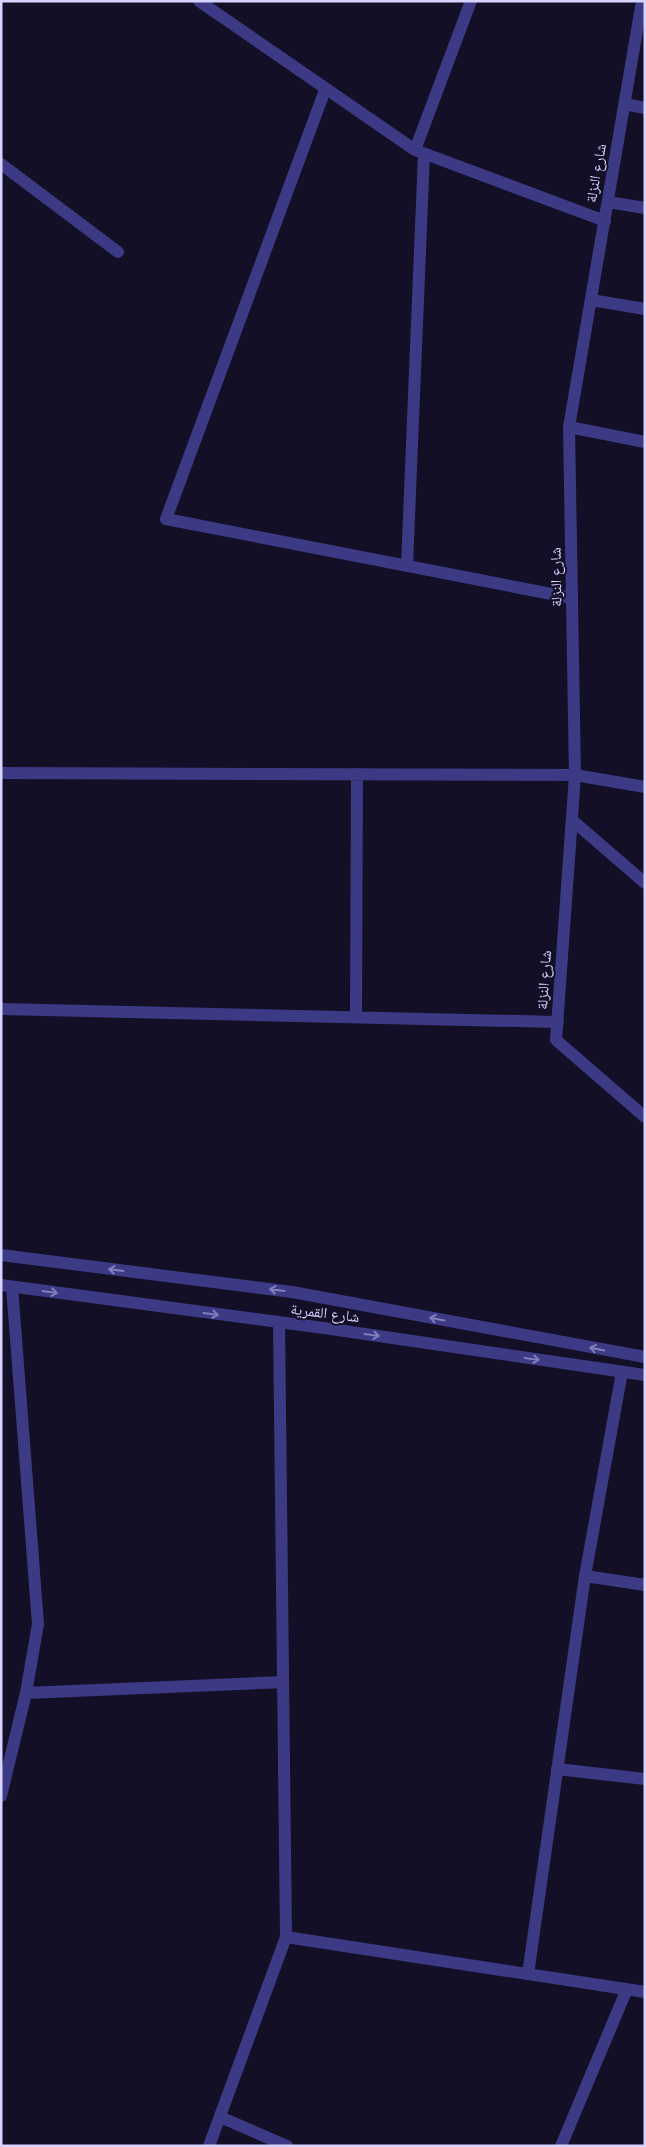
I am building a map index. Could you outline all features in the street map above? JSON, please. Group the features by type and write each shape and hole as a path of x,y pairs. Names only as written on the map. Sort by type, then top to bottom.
{"street":[{"path":"199,1 325,90 420,152 605,221"},
{"path":"407,566 420,152 471,1"},
{"name":"شارع النزلة","path":"642,1 570,427 575,775 556,1040 645,1117"},
{"path":"325,90 166,519 572,598"},
{"path":"625,104 645,108"},
{"path":"1,164 118,252"},
{"path":"608,202 645,208"},
{"path":"591,300 645,309"},
{"path":"570,427 645,442"},
{"path":"1,773 575,775 645,787"},
{"path":"356,1017 357,774"},
{"path":"572,820 645,883"},
{"path":"1,1009 558,1022"},
{"path":"1,1256 292,1292 645,1357"},
{"path":"1,1796 26,1693 38,1624 7,1286"},
{"name":"شارع القمرية","path":"7,1286 645,1375"},
{"path":"210,2146 286,1938 279,1323"},
{"path":"528,1974 585,1576 622,1372"},
{"path":"585,1576 645,1586"},
{"path":"26,1693 283,1682"},
{"path":"557,1769 645,1779"},
{"path":"286,1938 645,1992"},
{"path":"561,2146 627,1989"},
{"path":"220,2117 287,2146"}]}
